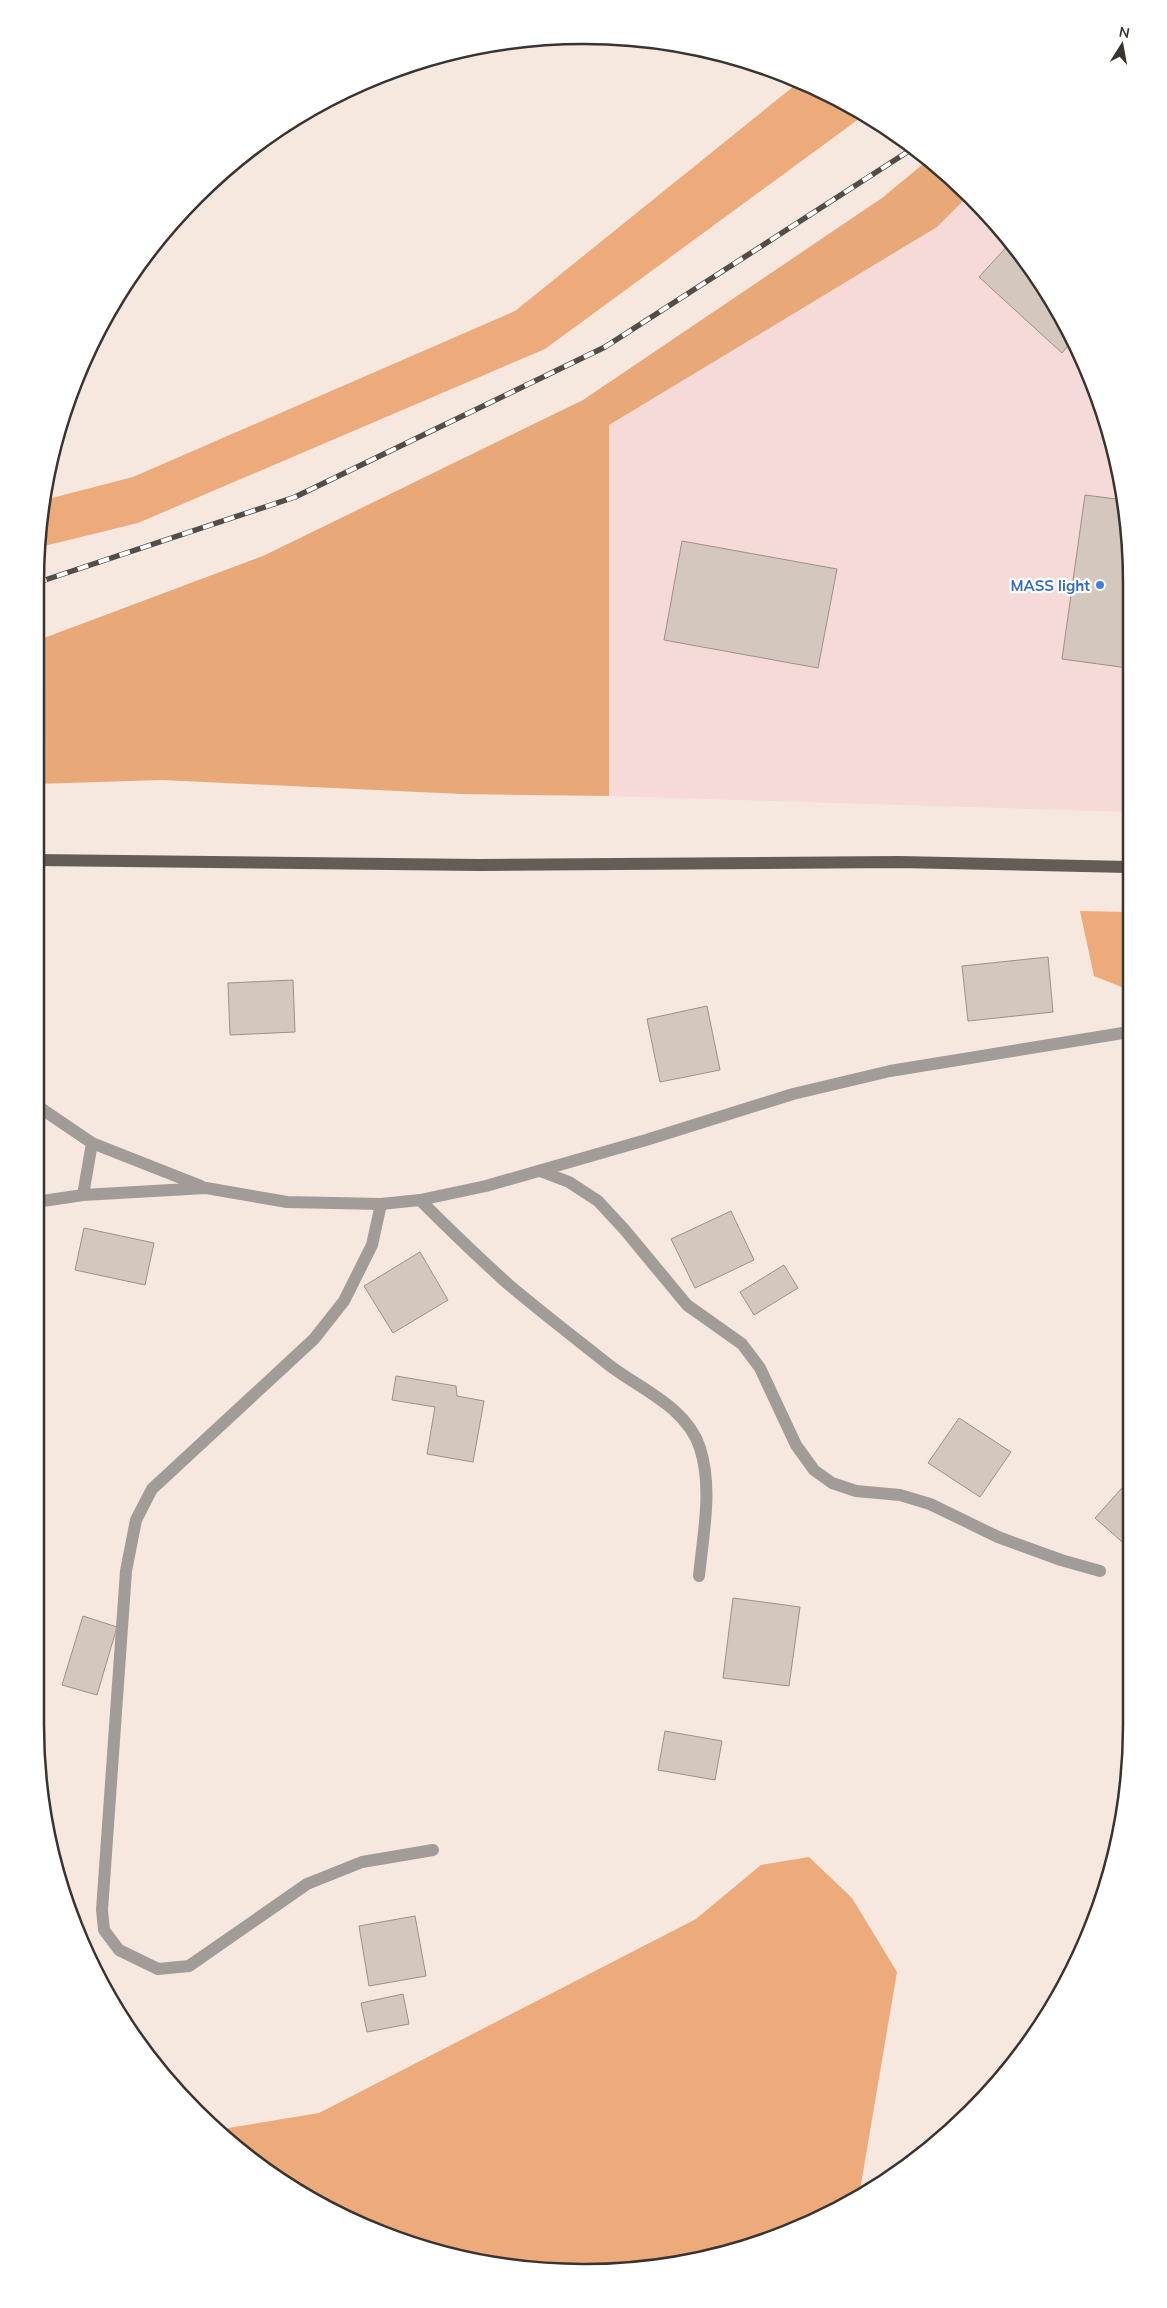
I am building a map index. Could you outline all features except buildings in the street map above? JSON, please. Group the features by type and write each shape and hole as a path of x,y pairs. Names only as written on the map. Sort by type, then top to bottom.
{"main road":[{"path":"44,860 480,865 899,862 1123,867"}],"street":[{"path":"44,1110 92,1143 206,1188 287,1202 381,1204 420,1200 486,1186 793,1094 890,1071 1123,1033"},
{"path":"84,1196 92,1143"},
{"path":"540,1171 569,1182 598,1201 624,1229 687,1306 742,1344 760,1368 796,1445 814,1470 832,1483 856,1491 900,1494 930,1504 998,1537 1061,1560 1100,1571"},
{"path":"44,1201 84,1196 206,1188"},
{"path":"420,1200 508,1284 611,1366 665,1403 686,1424 700,1446 707,1480 699,1576"},
{"path":"381,1204 372,1245 344,1301 314,1339 152,1489 136,1520 126,1570 102,1910 104,1930 119,1950 158,1969 189,1966 307,1884 362,1862 433,1850"}],"shaded area":[{"path":"793,86 822,99 858,119 545,349 138,523 45,546 51,498 133,477 515,311"},
{"path":"923,164 963,201 937,227 609,425 609,796 461,794 162,780 44,784 44,638 263,556 583,400 882,198"},
{"path":"963,201 989,228 1012,255 1051,314 1068,345 1095,410 1113,478 1122,548 1123,812 609,796 609,425 937,227"},
{"path":"1080,911 1123,912 1123,988 1094,976"},
{"path":"809,1857 852,1898 897,1972 860,2187 822,2209 757,2236 689,2254 654,2260 584,2264 513,2260 478,2254 410,2236 345,2209 284,2173 255,2153 226,2128 319,2113 696,1919 761,1865"}],"railway":[{"path":"44,580 295,497 605,347 908,152"}],"place":[{"name":"MASS light","path":"1100,585"}]}
